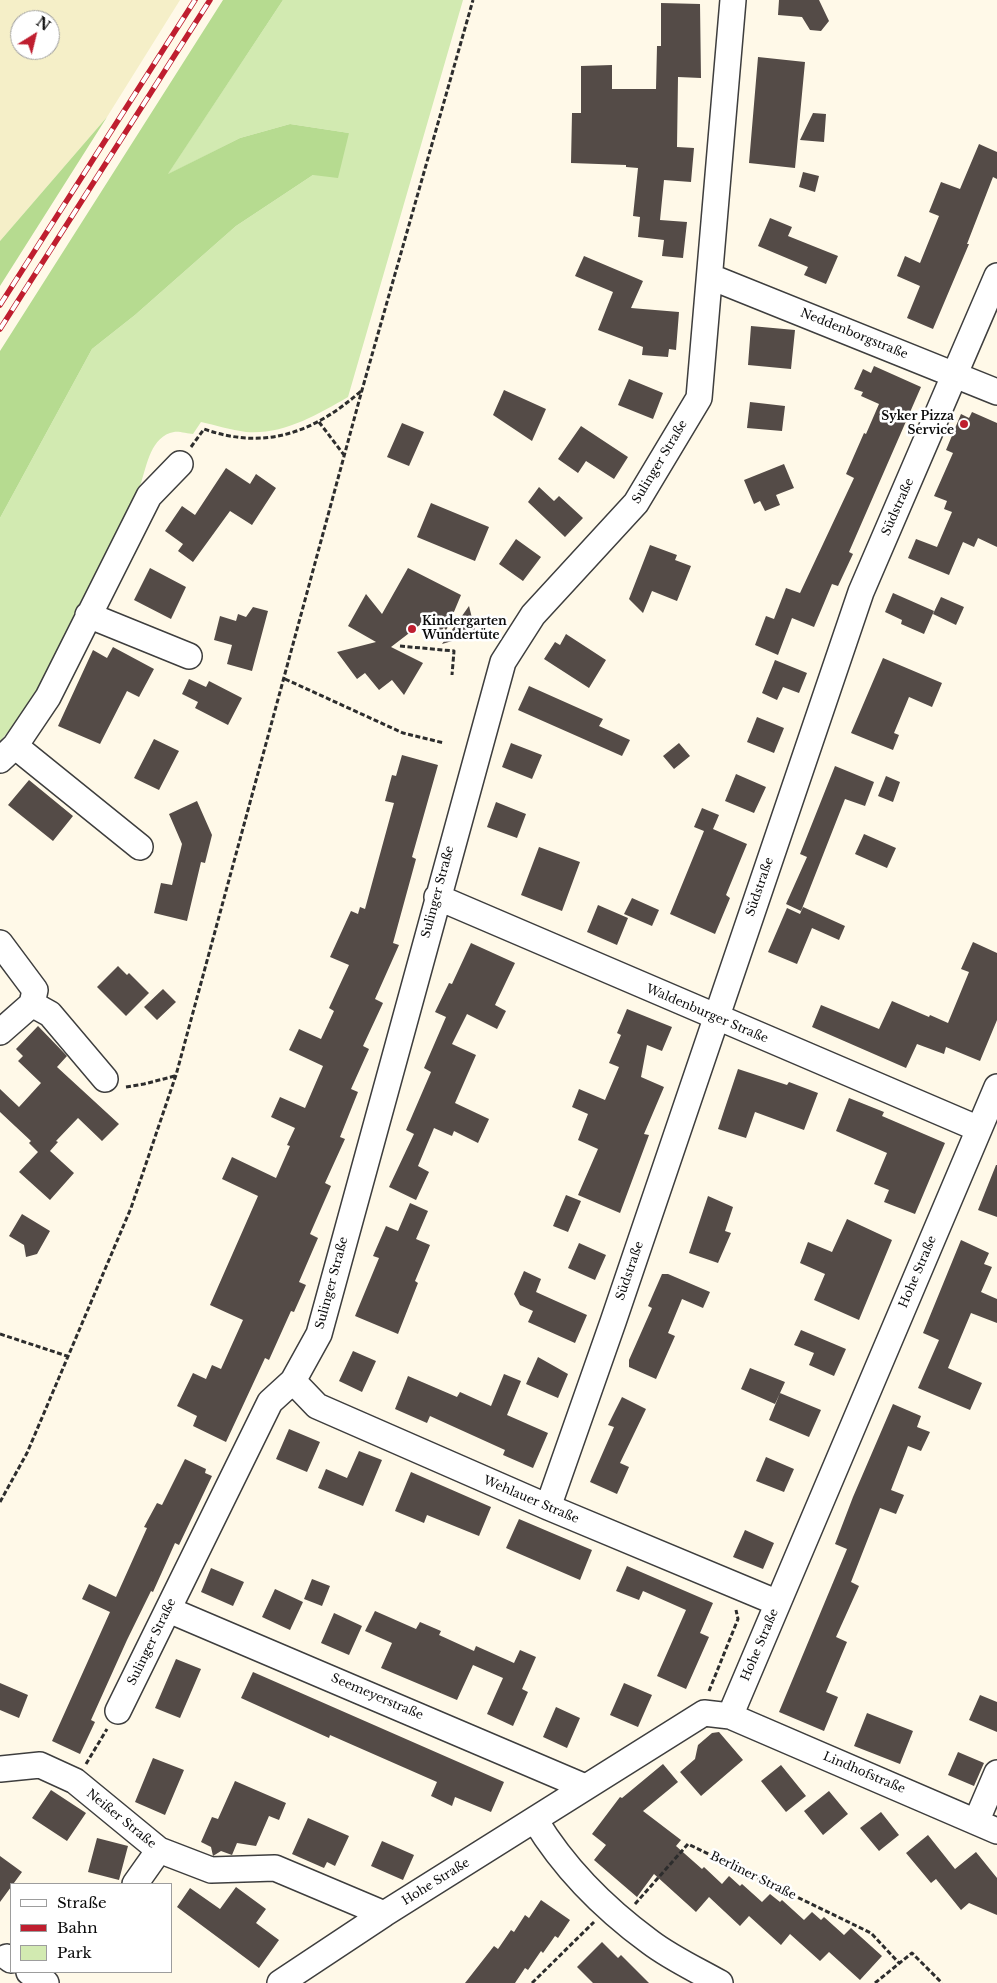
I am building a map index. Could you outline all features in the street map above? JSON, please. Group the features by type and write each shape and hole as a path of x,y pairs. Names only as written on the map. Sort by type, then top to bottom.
{"street":[{"name":"Sulinger Straße","path":"118,1711 270,1402 293,1381 319,1334 437,897 503,662 533,615 636,503 699,398 711,277 733,0"},
{"name":"Südstraße","path":"548,1507 616,1313 861,592 997,276"},
{"name":"Neddenborgstraße","path":"711,277 997,392"},
{"path":"140,847 8,753 48,698 149,496 180,464"},
{"path":"88,615 189,656"},
{"name":"Waldenburger Straße","path":"437,897 716,1018 988,1118"},
{"path":"0,943 36,990 32,1004 0,1032"},
{"path":"32,1004 50,1014 105,1079"},
{"name":"Hohe Straße","path":"730,1716 988,1118 997,1087"},
{"name":"Wehlauer Straße","path":"293,1381 317,1406 548,1507 778,1603"},
{"name":"Seemeyerstraße","path":"168,1610 586,1787"},
{"path":"704,1713 730,1716"},
{"name":"Hohe Straße","path":"280,1983 384,1914 704,1713"},
{"name":"Lindhofstraße","path":"730,1716 987,1826"},
{"name":"Neißer Straße","path":"0,1769 40,1765 75,1781 160,1850 211,1870 275,1868 384,1914"},
{"path":"987,1826 997,1773"},
{"path":"535,1820 552,1848 596,1898 651,1943 720,1983"},
{"path":"136,1883 160,1850"},
{"path":"31,1973 46,1983 60,1973"}],"path":[{"path":"0,1502 27,1452 131,1208 176,1075 362,390 472,0"},
{"path":"180,464 204,429 237,438 265,439 295,432 319,422 338,411 362,390"},
{"path":"319,422 344,456"},
{"path":"400,646 454,651 452,675"},
{"path":"285,679 403,733 444,743"},
{"path":"105,1079 126,1087 176,1075"},
{"path":"0,1334 68,1356"},
{"path":"704,1713 703,1704 738,1618 729,1583"},
{"path":"75,1781 118,1711"},
{"name":"Berliner Straße","path":"615,1914 688,1844 871,1933 899,1963"},
{"path":"532,1983 615,1914"},
{"path":"875,1983 912,1953 942,1983"}],"shaded area":[{"path":"0,0 180,0 107,117 0,241"}],"green space":[{"path":"223,0 283,0 168,174 240,138 290,124 349,133 338,178 313,175 236,226 135,315 92,349 0,518 0,351"},
{"path":"283,0 463,0 348,397 312,417 273,430 246,432 201,422 193,434 174,432 160,439 151,452 141,483 40,686 14,725 0,741 0,518 92,349 135,315 236,226 313,175 349,133 290,124 240,138 167,175"},
{"path":"107,117 0,286 0,241"}],"building":[{"path":"779,0 819,0 829,21 821,31 810,30 802,17 778,15"},
{"path":"661,3 700,4 701,78 678,77 677,147 694,148 691,182 664,180 660,220 687,222 683,258 662,256 664,240 638,237 640,217 633,216 638,168 626,167 626,165 571,163 572,113 581,113 581,66 612,65 612,89 656,89 657,46 661,46"},
{"path":"758,57 805,62 795,168 749,163"},
{"path":"813,113 826,114 824,142 800,140"},
{"path":"979,144 997,152 997,179 993,177 967,244 969,244 933,329 907,318 920,286 897,276 905,256 920,263 939,216 929,212 941,182 960,189"},
{"path":"803,172 819,176 815,192 799,187"},
{"path":"770,218 792,227 788,236 838,256 826,284 804,275 808,267 758,246"},
{"path":"584,256 643,281 631,308 679,312 676,350 669,349 668,357 642,355 643,347 598,330 613,292 575,276"},
{"path":"751,326 795,330 791,369 748,365"},
{"path":"874,366 921,387 849,552 853,554 838,586 832,584 814,627 792,618 778,655 755,645 766,616 774,619 786,588 800,593 854,478 846,474 879,404 861,396 863,392 854,389 863,369 871,373"},
{"path":"629,379 663,393 653,419 618,405"},
{"path":"504,390 546,409 532,441 493,415"},
{"path":"750,402 785,406 782,431 747,428"},
{"path":"972,412 997,423 997,547 978,538 974,547 963,542 949,575 908,558 916,539 937,547 952,512 944,509 947,501 934,496 953,453 946,450 961,414 969,418"},
{"path":"402,423 424,432 409,466 387,457"},
{"path":"581,426 628,457 614,479 586,461 578,473 558,459"},
{"path":"784,464 794,488 776,495 780,505 765,511 760,501 754,504 744,480"},
{"path":"226,468 250,484 256,474 276,488 252,525 230,511 193,562 178,551 183,544 165,531 182,506 195,515"},
{"path":"539,487 554,501 559,496 583,518 565,537 528,502"},
{"path":"431,503 489,527 475,561 417,537"},
{"path":"516,539 541,557 523,581 499,564"},
{"path":"650,545 677,555 675,560 691,566 677,601 652,591 643,613 629,599"},
{"path":"150,568 186,587 171,619 134,600"},
{"path":"408,568 461,595 446,631 444,627 438,637 421,624 391,647 423,663 404,695 392,680 379,690 365,673 357,679 337,652 376,642 348,626 366,594 382,614"},
{"path":"893,593 934,611 924,634 901,624 902,620 885,612"},
{"path":"941,597 964,607 956,625 933,614"},
{"path":"469,606 476,634 442,644"},
{"path":"253,607 268,611 252,671 227,664 232,645 214,640 220,616 236,621 238,614 246,617"},
{"path":"566,634 606,660 589,688 544,659 555,642 560,645"},
{"path":"113,647 154,669 139,697 127,691 100,744 58,726 93,650 107,658"},
{"path":"883,658 942,683 932,707 909,697 894,733 899,735 893,750 851,733"},
{"path":"775,660 807,673 799,693 783,687 777,700 762,693"},
{"path":"189,679 206,687 209,681 242,698 228,725 195,708 198,702 182,694"},
{"path":"529,686 603,719 599,726 630,740 622,756 518,710"},
{"path":"757,717 784,728 774,753 747,742"},
{"path":"154,739 179,751 159,790 134,778"},
{"path":"511,743 542,755 532,779 502,767"},
{"path":"679,743 690,756 674,769 663,756"},
{"path":"402,755 438,765 412,857 416,859 393,943 399,945 375,999 383,1003 363,1046 369,1049 351,1089 358,1092 340,1137 345,1139 325,1183 331,1186 310,1234 318,1238 299,1282 306,1285 294,1312 291,1311 269,1360 265,1358 226,1442 193,1426 197,1416 177,1406 193,1373 206,1379 212,1365 221,1369 243,1320 210,1305 258,1196 222,1179 232,1157 276,1178 290,1146 287,1145 295,1128 271,1117 280,1097 305,1108 323,1066 289,1050 299,1029 321,1039 334,1011 329,1008 349,965 330,957 351,911 358,914 360,907 365,909 394,803 385,801 392,775 396,776"},
{"path":"835,766 874,782 865,806 845,799 801,911 786,904 807,857 800,854"},
{"path":"736,774 766,787 754,813 725,801"},
{"path":"886,776 900,782 893,802 878,796"},
{"path":"29,780 73,816 53,841 8,805"},
{"path":"197,801 212,835 205,863 201,862 187,921 154,913 161,883 172,885 182,844 169,814"},
{"path":"496,802 526,814 517,838 487,827"},
{"path":"702,808 719,815 713,829 747,844 726,895 730,898 715,934 670,914 704,831 694,827"},
{"path":"864,834 896,848 887,868 855,854"},
{"path":"539,847 580,862 562,911 521,895"},
{"path":"632,898 659,910 652,926 624,914"},
{"path":"598,905 628,918 617,945 587,932"},
{"path":"803,907 845,926 839,940 812,928 797,964 768,952 787,908 800,914"},
{"path":"973,942 997,953 997,1020 980,1061 946,1047 944,1054 917,1044 906,1068 812,1027 821,1005 879,1029 892,1001 948,1023 969,972 961,969"},
{"path":"471,943 515,963 495,1005 506,1011 497,1029 467,1014 452,1044 476,1055 455,1103 489,1119 478,1143 454,1131 452,1136 434,1128 418,1166 429,1172 416,1200 389,1187 414,1134 406,1130 431,1072 424,1068 446,1017 435,1012 449,983 452,984"},
{"path":"118,966 127,975 129,973 149,993 126,1016 97,987"},
{"path":"163,989 176,1002 157,1020 144,1007"},
{"path":"627,1009 672,1027 662,1051 647,1045 641,1077 664,1087 644,1134 649,1135 620,1213 578,1195 598,1149 578,1140 588,1114 572,1107 579,1089 605,1100 619,1067 609,1063 621,1035 617,1033"},
{"path":"38,1026 67,1056 57,1067 119,1124 102,1141 78,1118 56,1141 58,1142 50,1151 74,1173 50,1200 19,1172 38,1152 29,1143 31,1141 0,1112 0,1089 19,1107 41,1083 18,1061 23,1056 16,1049"},
{"path":"738,1069 787,1085 789,1082 818,1093 804,1130 755,1112 746,1138 718,1129"},
{"path":"849,1098 884,1112 882,1116 945,1143 915,1214 884,1202 889,1190 874,1184 887,1153 836,1131"},
{"path":"997,1165 997,1217 978,1210"},
{"path":"566,1195 581,1201 568,1232 553,1226"},
{"path":"708,1196 733,1207 725,1231 731,1233 718,1263 689,1253"},
{"path":"410,1203 428,1211 416,1239 430,1245 415,1281 418,1283 398,1334 355,1316 379,1258 373,1256 386,1226 398,1231"},
{"path":"22,1214 50,1231 37,1254 26,1257 24,1245 9,1236"},
{"path":"847,1219 892,1240 859,1320 814,1300 825,1274 800,1263 808,1242 832,1252"},
{"path":"961,1240 989,1253 984,1264 992,1267 981,1292 997,1299 997,1323 971,1313 948,1368 982,1383 970,1410 918,1388 939,1340 923,1333"},
{"path":"579,1243 606,1255 595,1280 568,1268"},
{"path":"524,1271 541,1279 536,1292 587,1315 575,1343 528,1322 533,1311 520,1305 514,1294"},
{"path":"662,1274 668,1274 710,1292 703,1308 682,1299 668,1333 675,1336 656,1379 629,1367 629,1360 652,1308 648,1306"},
{"path":"801,1330 846,1349 834,1376 809,1365 814,1353 794,1345"},
{"path":"353,1351 376,1361 362,1392 339,1381"},
{"path":"538,1357 568,1374 558,1398 526,1384"},
{"path":"750,1368 785,1382 775,1404 741,1389"},
{"path":"504,1374 521,1381 507,1415 548,1433 533,1468 503,1455 505,1450 430,1416 427,1423 395,1409 408,1376 457,1397 460,1392 491,1406"},
{"path":"780,1393 821,1410 809,1437 769,1420"},
{"path":"622,1397 646,1409 620,1463 629,1467 617,1494 590,1482 614,1427 608,1425"},
{"path":"893,1404 921,1416 917,1427 930,1432 921,1451 908,1446 891,1490 904,1495 896,1514 880,1508 851,1582 859,1586 836,1637 847,1642 826,1692 838,1697 824,1731 779,1712 847,1549 835,1544"},
{"path":"289,1429 320,1442 307,1472 276,1459"},
{"path":"359,1451 382,1460 363,1506 318,1488 326,1469 347,1478"},
{"path":"766,1457 794,1469 784,1492 756,1481"},
{"path":"185,1459 206,1469 205,1473 212,1476 179,1545 175,1543 153,1592 151,1591 127,1640 91,1720 95,1722 80,1754 52,1741 110,1612 82,1599 89,1584 116,1597 147,1528 144,1527 157,1503 162,1505"},
{"path":"411,1472 491,1507 479,1536 427,1515 424,1523 395,1511"},
{"path":"519,1519 592,1550 580,1580 506,1548"},
{"path":"745,1530 774,1543 763,1569 733,1557"},
{"path":"627,1566 713,1603 700,1633 709,1637 686,1689 657,1676 686,1610 643,1591 639,1600 616,1591"},
{"path":"211,1568 244,1582 233,1606 201,1592"},
{"path":"312,1579 330,1586 322,1606 304,1599"},
{"path":"275,1589 303,1602 290,1630 262,1617"},
{"path":"375,1611 416,1629 420,1622 441,1631 439,1635 474,1651 476,1646 514,1663 520,1650 536,1657 522,1689 528,1692 513,1726 487,1714 503,1678 473,1665 457,1700 381,1668 392,1643 365,1631"},
{"path":"334,1613 362,1626 349,1655 321,1643"},
{"path":"176,1659 201,1669 180,1718 155,1708"},
{"path":"253,1672 504,1782 491,1812 455,1797 452,1806 431,1796 437,1782 330,1735 329,1738 241,1698"},
{"path":"0,1683 28,1695 19,1718 0,1710"},
{"path":"624,1683 652,1695 638,1727 610,1715"},
{"path":"980,1695 997,1702 997,1732 969,1720"},
{"path":"556,1707 580,1718 567,1748 543,1737"},
{"path":"867,1713 913,1731 900,1764 854,1746"},
{"path":"719,1732 743,1760 701,1796 680,1772 695,1759 698,1745 712,1733"},
{"path":"958,1752 984,1763 974,1786 948,1775"},
{"path":"153,1758 184,1770 165,1815 135,1802"},
{"path":"663,1764 678,1782 643,1811 681,1840 676,1846 702,1869 704,1867 722,1884 729,1876 740,1886 742,1884 762,1902 770,1894 780,1902 782,1900 804,1920 812,1912 821,1920 824,1917 844,1935 851,1928 882,1956 860,1980 829,1952 820,1961 790,1934 781,1945 749,1916 740,1926 709,1897 696,1912 654,1874 637,1897 594,1860 606,1845 592,1834 620,1797 622,1798"},
{"path":"781,1765 806,1796 786,1812 761,1781"},
{"path":"235,1781 286,1803 279,1820 269,1816 256,1846 237,1843 232,1855 221,1851 213,1856 211,1847 201,1842 212,1817 218,1819"},
{"path":"51,1790 86,1813 67,1841 32,1818"},
{"path":"829,1791 848,1814 823,1835 804,1811"},
{"path":"881,1812 899,1835 879,1851 860,1828"},
{"path":"308,1818 349,1836 335,1866 327,1862 324,1868 292,1854"},
{"path":"928,1835 955,1869 976,1852 997,1878 997,1915 969,1903 961,1910 936,1879 931,1883 906,1853"},
{"path":"97,1838 128,1846 119,1880 88,1872"},
{"path":"382,1841 414,1855 403,1880 371,1866"},
{"path":"0,1856 22,1872 14,1883 10,1883 10,1888 0,1902"},
{"path":"236,1887 266,1909 256,1923 279,1940 259,1968 177,1907 190,1888 220,1909"},
{"path":"541,1900 570,1920 558,1938 555,1936 543,1953 541,1951 528,1970 525,1968 515,1983 465,1983 494,1946 498,1949 511,1930 514,1932 525,1915 529,1918"},
{"path":"602,1942 618,1958 621,1955 649,1983 593,1983 577,1967"}],"railway":[{"path":"0,305 195,0"},
{"path":"0,329 210,0"}],"place":[{"name":"Syker Pizza Service","path":"964,424"},
{"name":"Kindergarten Wundertüte","path":"412,629"}]}
